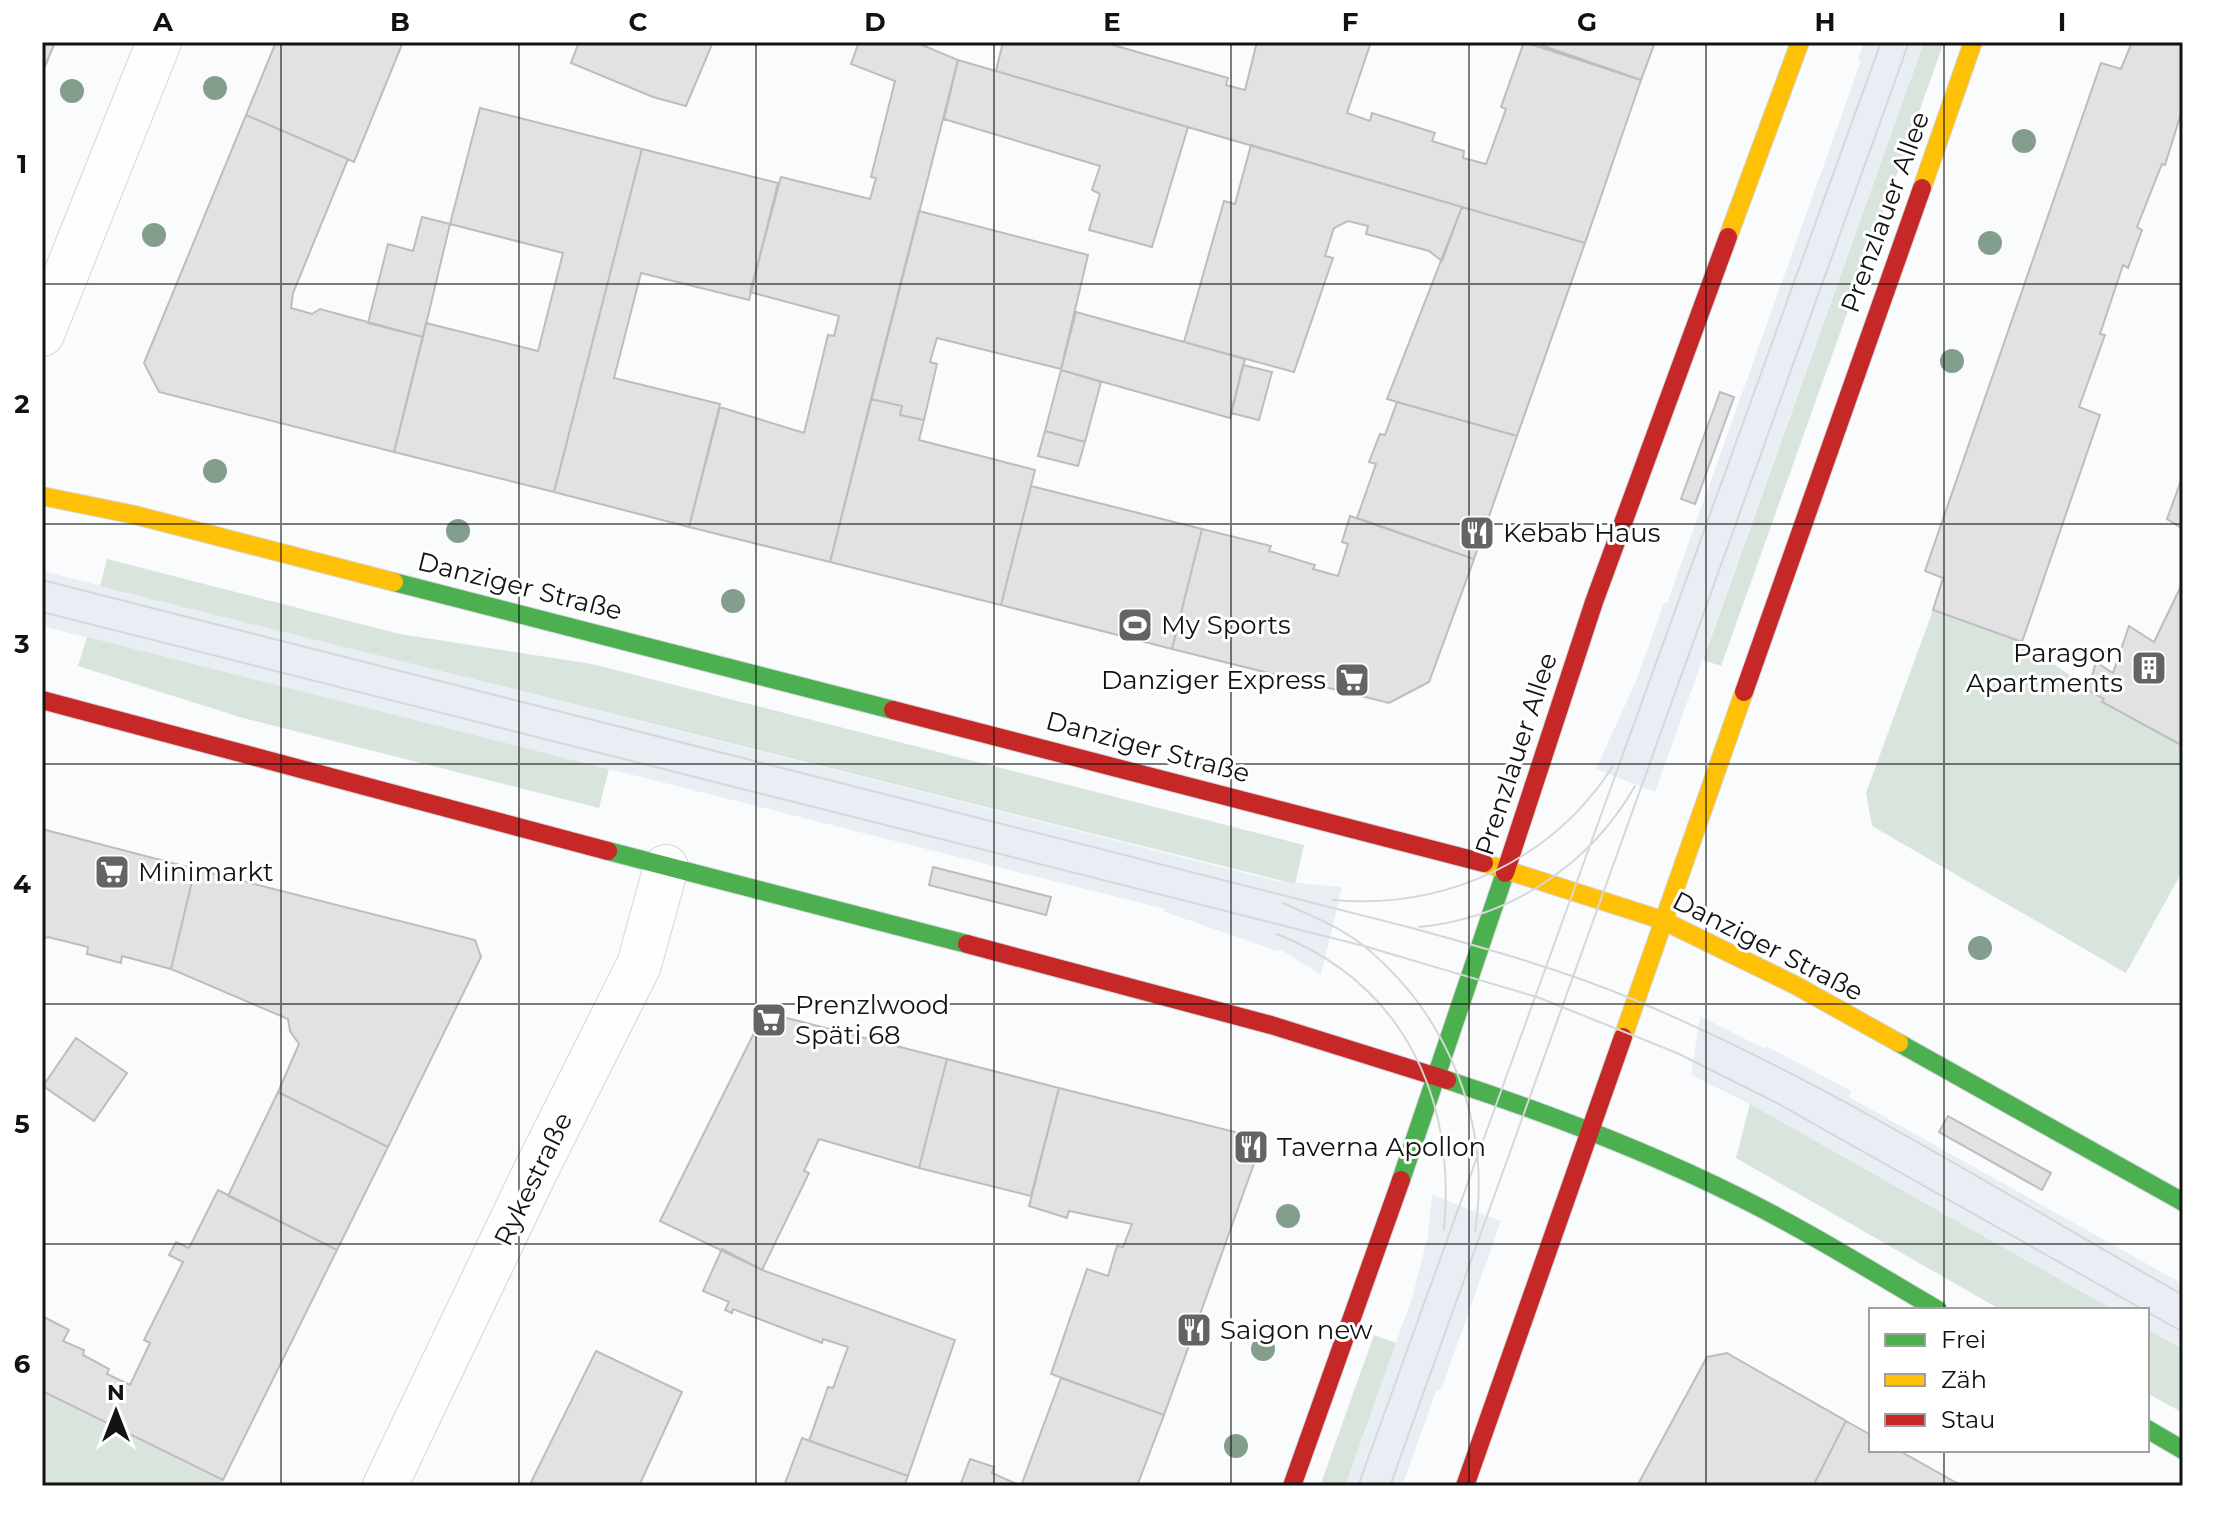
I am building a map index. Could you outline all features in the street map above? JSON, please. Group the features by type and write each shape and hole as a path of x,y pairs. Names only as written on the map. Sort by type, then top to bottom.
{"main road":[{"name":"Prenzlauer Allee","path":"1292,1486 1438,1078 1594,602 1800,42"},
{"name":"Prenzlauer Allee","path":"1465,1486 1973,42"},
{"name":"Danziger Straße","path":"42,496 135,515 679,652 1505,869 1662,920 1795,985 2183,1202"},
{"path":"42,700 666,867 1284,1026 1588,1131 1726,1191 1934,1308"},
{"path":"2149,1430 2183,1450"}],"street":[{"path":"42,334 159,42"},
{"name":"Rykestraße","path":"385,1486 639,965 666,867"}],"shaded area":[{"path":"1864,42 1924,42 1655,792 1596,769 1636,681 1664,603 1667,603 1861,61 1858,60"},
{"path":"1924,42 1944,42 1721,666 1703,660"},
{"path":"107,559 400,634 592,664 1304,845 1295,884 100,586"},
{"path":"42,571 1277,881 1342,887 1321,975 1280,949 1278,951 1165,912 1165,909 42,626"},
{"path":"1933,610 2022,642 2104,699 2103,703 2183,746 2183,870 2126,973 1872,826 1866,793"},
{"path":"87,637 609,769 599,808 243,718 78,666"},
{"path":"1700,1016 1765,1049 1766,1046 1851,1091 1849,1097 2183,1284 2183,1349 2149,1330 2149,1308 2110,1308 1750,1104 1691,1075"},
{"path":"1750,1104 2110,1308 1998,1308 1736,1158"},
{"path":"1432,1195 1501,1221 1441,1390 1437,1389 1402,1486 1345,1486 1412,1298 1428,1236"},
{"path":"2149,1330 2183,1349 2183,1413 2149,1394"},
{"path":"1374,1335 1396,1343 1345,1486 1320,1486"},
{"path":"42,1391 223,1480 221,1486 42,1486"}],"building":[{"path":"42,42 55,42 42,74"},
{"path":"276,42 403,42 354,162 246,115"},
{"path":"579,42 713,42 686,106 653,97 571,63"},
{"path":"859,42 915,42 958,60 830,562 689,527 720,407 804,433 828,335 834,336 839,316 750,292 781,177 870,199 876,178 871,177 895,81 851,64"},
{"path":"1003,42 1114,42 1113,45 1228,78 1226,85 1245,90 1257,42 1371,42 1347,113 1370,121 1372,113 1435,133 1432,141 1464,151 1463,158 1486,164 1506,109 1501,107 1524,42 1641,80 1585,243 996,71"},
{"path":"1532,42 1655,42 1641,80"},
{"path":"2132,42 2183,42 2183,107 2165,165 2162,164 2137,227 2142,230 2128,268 2123,265 2100,334 2105,335 2079,407 2100,415 2022,642 1933,610 1943,578 1925,571 2101,63 2121,69"},
{"path":"958,60 1188,127 1152,247 1089,230 1100,194 1092,190 1100,166 944,119"},
{"path":"480,108 642,149 554,492 394,452 426,323 538,351 563,253 450,224"},
{"path":"246,115 348,159 293,293 291,308 312,314 320,309 423,337 394,452 159,392 144,363"},
{"path":"1251,145 1462,207 1442,261 1429,251 1366,234 1368,226 1348,221 1334,228 1325,256 1333,258 1294,372 1184,342 1224,201 1235,204"},
{"path":"642,149 778,183 749,300 641,273 614,378 720,404 689,527 554,492"},
{"path":"1462,207 1585,243 1517,436 1387,399"},
{"path":"919,211 1088,255 1061,369 937,338 930,362 937,364 924,420 900,415 902,406 871,399"},
{"path":"422,217 450,224 423,337 368,323 388,244 413,251"},
{"path":"1076,312 1245,359 1230,418 1061,370"},
{"path":"1243,365 1272,372 1259,420 1231,413"},
{"path":"1061,370 1101,382 1085,442 1045,431"},
{"path":"1720,392 1734,397 1695,504 1681,499"},
{"path":"871,399 902,406 900,415 924,420 919,440 1035,470 1001,605 830,562"},
{"path":"1397,402 1517,436 1474,559 1357,518 1376,464 1369,462 1380,434 1385,435"},
{"path":"1045,431 1085,442 1078,466 1038,456"},
{"path":"2183,475 2183,529 2167,519"},
{"path":"1031,486 1202,529 1172,649 1001,605"},
{"path":"1350,516 1474,559 1429,682 1389,703 1172,649 1202,529 1271,546 1269,551 1315,565 1313,569 1338,576 1348,544 1342,542"},
{"name":"Paragon Apartments","path":"2183,582 2183,746 2102,702 2104,699 2088,690 2096,662 2113,673 2129,626 2154,642"},
{"path":"42,829 195,869 171,969 122,956 121,963 87,954 88,947 48,937 42,939"},
{"path":"933,867 1051,897 1046,915 929,885"},
{"path":"195,869 475,940 481,957 388,1147 278,1092 299,1044 290,1031 288,1019 171,969"},
{"path":"779,1016 947,1059 919,1168 819,1139 804,1171 809,1173 762,1270 660,1221 759,1023"},
{"path":"76,1038 127,1073 94,1121 43,1086"},
{"path":"947,1059 1059,1088 1031,1196 919,1168"},
{"path":"1059,1088 1247,1135 1256,1158 1164,1415 1051,1374 1087,1269 1108,1276 1117,1246 1123,1247 1132,1224 1069,1211 1067,1218 1029,1206"},
{"path":"278,1092 388,1147 337,1250 228,1196"},
{"path":"1948,1116 2051,1173 2042,1190 1939,1132"},
{"path":"218,1190 337,1250 223,1480 42,1391 42,1316 69,1330 63,1341 84,1350 83,1355 109,1369 107,1374 130,1385 150,1343 144,1340 183,1262 169,1255 176,1242 189,1248"},
{"path":"722,1249 762,1270 955,1340 908,1476 809,1441 828,1387 833,1388 848,1347 823,1339 822,1343 733,1309 732,1313 725,1310 729,1302 703,1291"},
{"path":"596,1351 682,1392 639,1486 539,1486 531,1482"},
{"path":"1727,1353 1846,1421 1813,1486 1637,1486 1707,1357"},
{"path":"1061,1378 1164,1415 1137,1486 1021,1486"},
{"path":"1846,1421 1869,1434 1869,1452 1902,1452 1962,1486 1813,1486"},
{"path":"802,1438 908,1476 904,1486 784,1486"},
{"path":"970,1459 994,1467 992,1473 1021,1486 960,1486"}],"tram line":[{"path":"1400,1370 1881,42"},
{"path":"1390,1486 1909,42"},
{"path":"42,580 1412,928 1554,970 1637,1001 1777,1066 1914,1140 2183,1295"},
{"path":"42,612 1364,946 1537,997 1677,1053 1777,1103 2140,1308"},
{"path":"1333,900 1375,901 1415,897 1455,887 1492,872 1527,853 1559,828 1588,799 1613,766"},
{"path":"1419,927 1453,922 1485,912 1544,883 1595,840 1635,786"},
{"path":"1283,903 1335,927 1364,946 1394,974 1441,1038 1457,1074 1477,1151 1479,1191 1475,1231"},
{"path":"1277,934 1321,956 1359,983 1389,1015 1413,1052 1430,1092 1441,1135 1446,1181 1444,1230"},
{"path":"2149,1313 2183,1332"},
{"path":"1358,1486 1404,1359"}],"traffic: fast":[{"path":"394,582 893,710"},
{"path":"608,851 967,944"},
{"path":"1401,1180 1505,873"},
{"path":"1899,1043 2183,1202"},
{"path":"1447,1080 1669,1164 1791,1224 1935,1308"},
{"path":"2149,1430 2183,1450"}],"traffic: slow":[{"path":"1728,237 1800,42"},
{"path":"1922,188 1973,42"},
{"path":"42,496 135,515 394,582"},
{"path":"1623,1037 1744,692"},
{"path":"1484,863 1662,920 1795,985 1899,1043"}],"traffic: jam":[{"path":"1744,692 1922,188"},
{"path":"1505,873 1594,602 1728,237"},
{"path":"42,700 608,851"},
{"path":"893,710 1484,863"},
{"path":"967,944 1271,1025 1447,1080"},
{"path":"1465,1486 1623,1037"},
{"path":"1292,1486 1401,1180"}],"place":[{"name":"Kebab Haus","path":"1477,533"},
{"name":"My Sports","path":"1135,625"},
{"name":"Paragon Apartments","path":"2149,668"},
{"name":"Danziger Express","path":"1352,680"},
{"name":"Minimarkt","path":"112,872"},
{"name":"Prenzlwood Späti 68","path":"769,1020"},
{"name":"Taverna Apollon","path":"1251,1147"},
{"name":"Saigon new","path":"1194,1330"}]}
